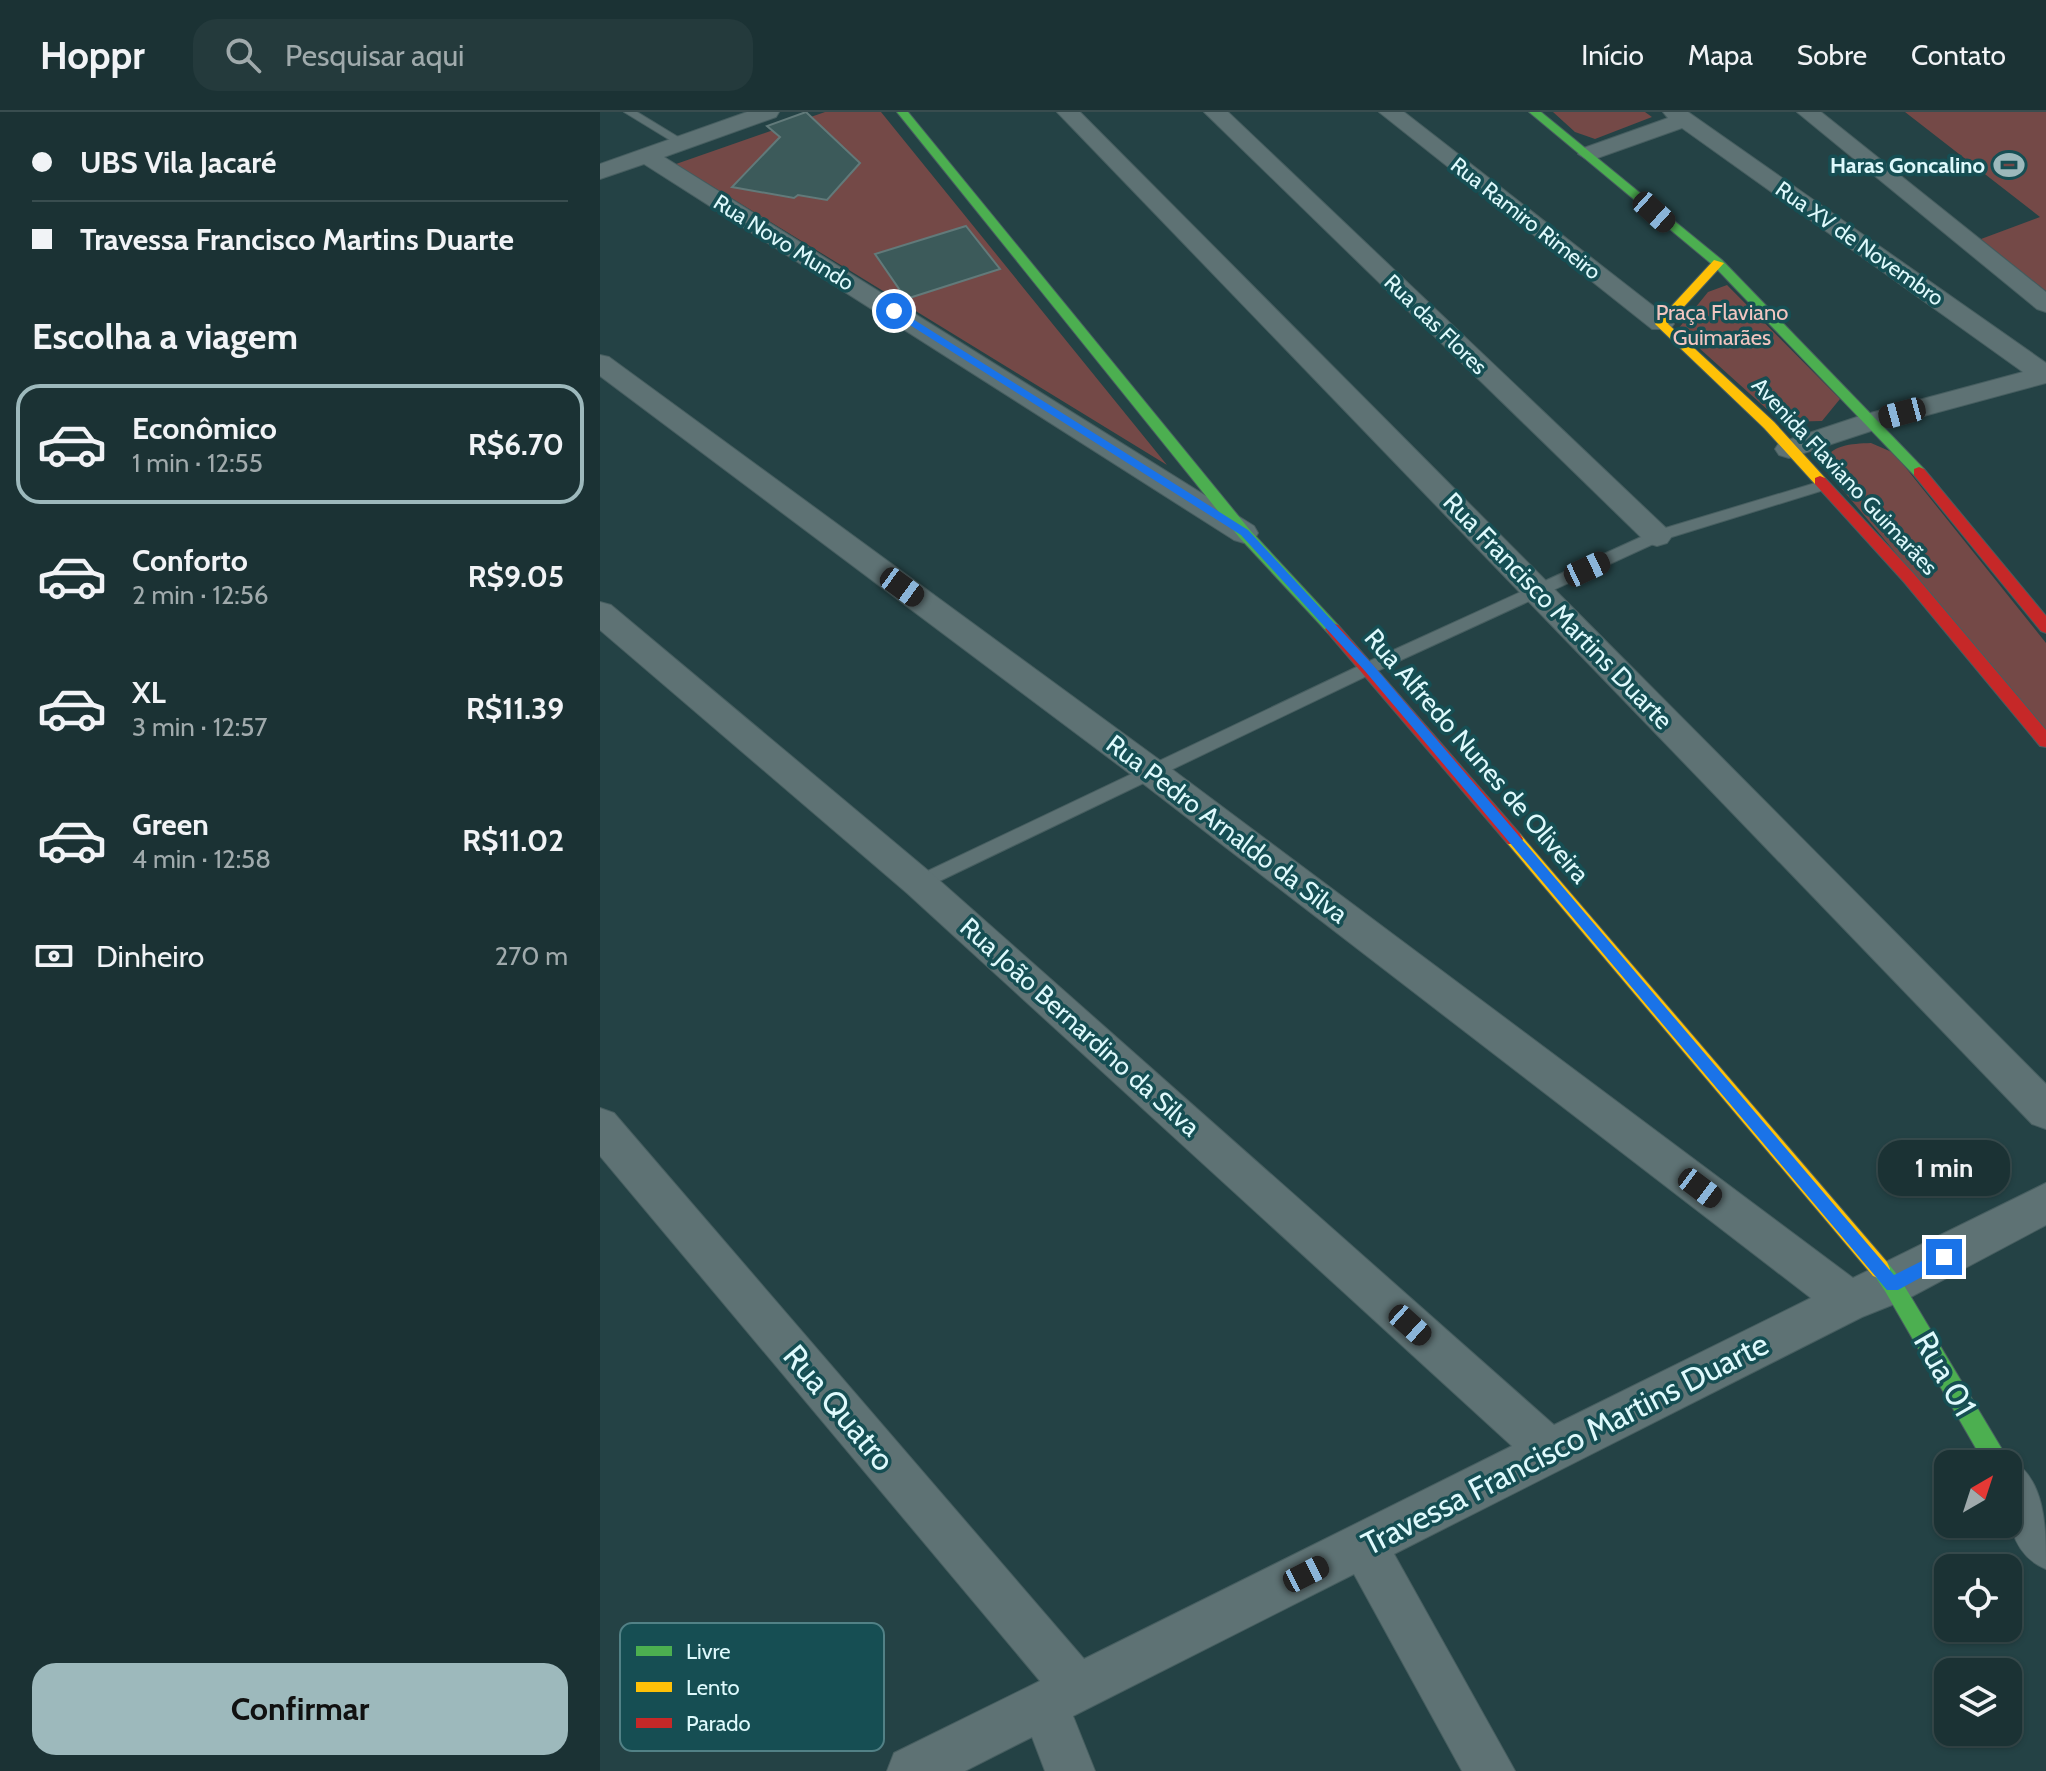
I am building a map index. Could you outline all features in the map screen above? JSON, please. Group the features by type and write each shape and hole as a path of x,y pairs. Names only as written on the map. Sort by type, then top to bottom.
{"street":[{"path":"600,172 768,112"},
{"name":"Rua Alfredo Nunes de Oliveira","path":"902,112 1244,533 1369,668 1892,1284"},
{"name":"Rua Francisco Martins Duarte","path":"1068,112 2046,1111"},
{"name":"Rua das Flores","path":"1215,112 1657,536"},
{"name":"Rua Ramiro Rimeiro","path":"1390,112 1661,324"},
{"path":"1534,112 1589,154 1678,233 1718,263 1931,484 2046,627"},
{"path":"1808,112 2046,304"},
{"path":"1589,154 1679,116"},
{"name":"Rua XV de Novembro","path":"1679,116 2046,374"},
{"name":"Rua Novo Mundo","path":"647,156 1244,533"},
{"path":"1661,324 1718,263"},
{"name":"Avenida Flaviano Guimarães","path":"1661,324 1769,425 1909,578 2046,741"},
{"name":"Rua Pedro Arnaldo da Silva","path":"600,363 1153,773 1849,1301"},
{"path":"1789,449 1873,421 2046,374"},
{"name":"Rua João Bernardino da Silva","path":"600,613 919,883 1551,1452"},
{"name":"Rua Quatro","path":"600,1126 1061,1697 1070,1771"},
{"name":"Travessa Francisco Martins Duarte","path":"912,1771 1849,1301 1892,1284 2046,1203"},
{"name":"Rua 01","path":"1892,1284 1990,1450"},
{"path":"2022,1505 2046,1546"},
{"path":"1363,1545 1490,1771"}],"lane":[{"path":"629,112 682,143"},
{"path":"919,883 1369,668 1657,536 1822,486"}],"green space":[{"path":"825,112 881,112 1167,465 676,164"},
{"path":"1553,112 1645,112 1652,117 1595,139 1575,132"},
{"name":"Haras Goncalino","path":"1905,112 2046,112 2046,291 1981,239 2040,217"},
{"name":"Praça Flaviano Guimarães","path":"1727,285 1840,399 1822,421 1781,422 1678,329 1708,292"},
{"path":"1871,443 1894,453 2046,643 2046,732 1821,464 1836,449"}],"building":[{"path":"806,112 860,163 827,200 798,195 794,198 732,187 780,137 767,126"},
{"path":"966,226 1000,269 906,299 875,254"}],"traffic: fast":[{"path":"902,112 1244,533 1333,629"},
{"path":"1534,112 1718,263 1919,472"},
{"path":"1880,1269 1892,1284 1990,1450"}],"traffic: slow":[{"path":"1718,263 1661,324 1769,425 1820,481"},
{"path":"1514,839 1880,1269"}],"traffic: jam":[{"path":"1919,472 2046,627"},
{"path":"1820,481 1909,578 2046,741"},
{"path":"1333,629 1514,839"}],"place":[{"name":"Haras Goncalino","path":"2009,165"}],"route":[{"path":"894,311 1244,533 1369,668 1892,1284 1944,1257"}]}
